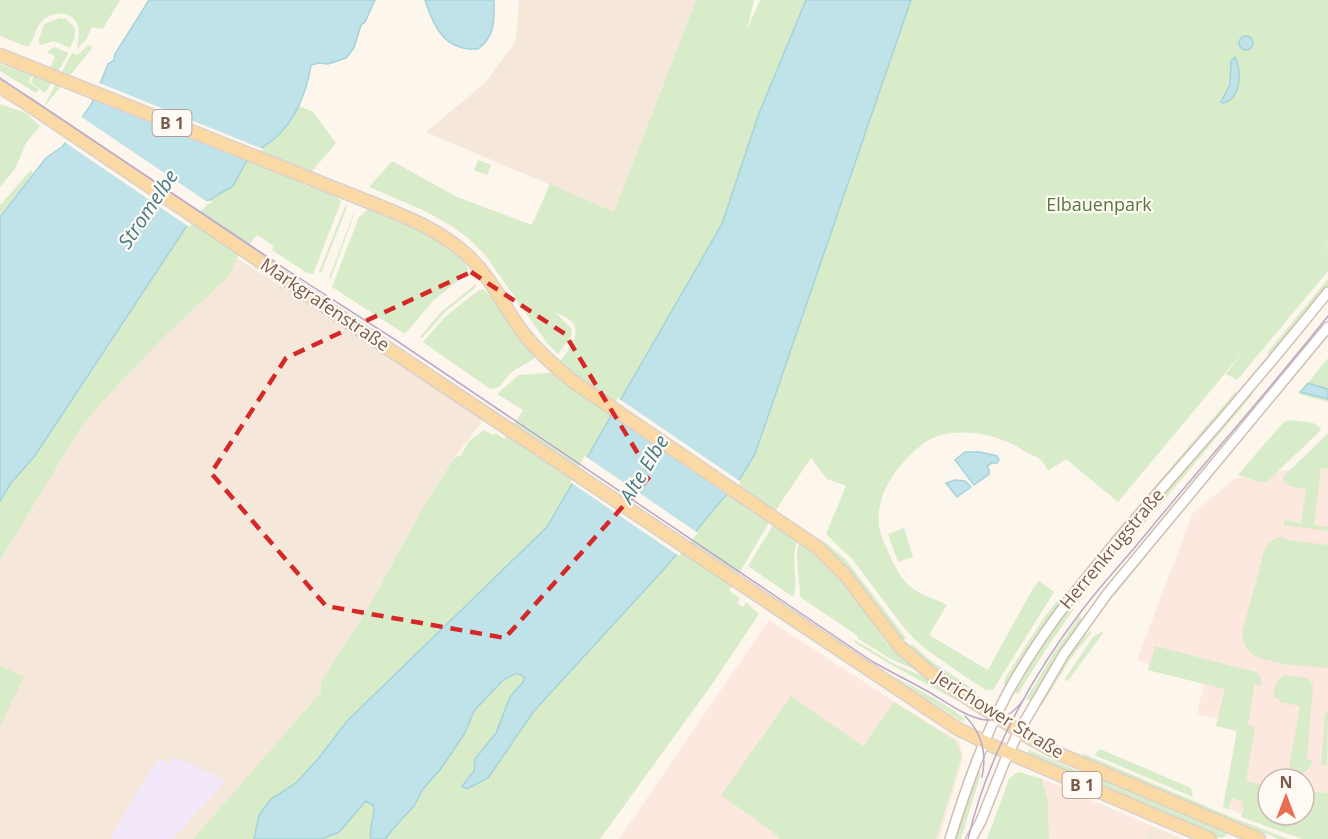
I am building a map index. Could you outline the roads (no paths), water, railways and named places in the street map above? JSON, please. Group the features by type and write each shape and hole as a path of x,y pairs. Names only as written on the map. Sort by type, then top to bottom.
{"main road":[{"name":"Jerichower Straße","path":"0,55 300,174 425,225 443,235 462,250 483,273 521,330 546,359 574,382 817,547 854,586 887,632 904,651 934,675 1057,753 1238,835 1259,839"},
{"name":"Markgrafenstraße","path":"0,87 772,606"},
{"name":"Jerichower Straße","path":"772,606 958,729 1008,753 1210,839"}],"street":[{"name":"Herrenkrugstraße","path":"950,839 966,787 984,742 1024,664 1071,598 1328,292"},
{"name":"Herrenkrugstraße","path":"971,839 981,821 1019,731 1064,654 1107,594 1328,327"}],"water":[{"name":"Stromelbe","path":"149,0 375,0 365,22 361,25 354,48 346,58 328,64 311,65 303,96 288,124 274,139 251,156 231,188 206,201 194,215 34,457 11,483 0,501 0,217 46,158 63,146 92,103 108,64 114,60 115,54"},
{"path":"425,0 494,0 493,27 488,39 478,49 467,49 449,42 432,20"},
{"name":"Alte Elbe","path":"806,0 911,0 755,454 741,477 665,568 534,711 488,778 467,789 462,786 474,771 475,759 496,733 510,697 523,682 525,677 517,673 503,680 474,711 465,733 440,770 423,789 414,806 385,839 371,839 374,806 366,801 339,832 322,839 254,839 259,815 271,799 296,783 347,721 547,527 722,224 758,116"},
{"path":"1246,36 1251,38 1253,43 1251,48 1246,50 1241,48 1239,43 1241,38"},
{"path":"1235,57 1239,70 1237,90 1229,100 1223,103 1221,102 1230,84 1231,61"},
{"path":"1308,383 1328,389 1328,399 1300,392"},
{"path":"965,452 980,452 997,456 999,460 987,466 989,474 974,485 955,460"},
{"path":"955,480 965,481 971,487 957,497 946,483"}],"tram line":[{"path":"0,78 394,339 873,662 976,718 989,720 1001,718 1013,712 1024,699"},
{"path":"968,839 999,747 1029,690 1064,635 1096,593 1328,316"},
{"path":"965,716 976,729 982,744 984,760 982,777"}],"park label":[{"name":"Elbauenpark","path":"1099,205"}]}
